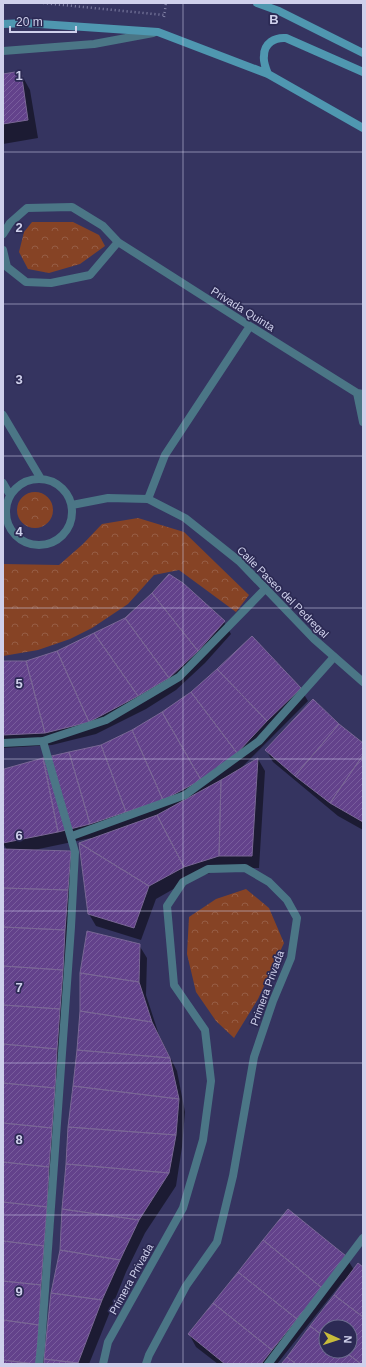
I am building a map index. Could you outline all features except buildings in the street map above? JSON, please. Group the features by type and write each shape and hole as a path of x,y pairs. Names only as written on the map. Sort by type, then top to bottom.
{"main road":[{"path":"257,3 279,11 363,53"},
{"path":"3,24 24,23 158,32 268,74 363,128"},
{"path":"268,74 263,57 265,48 270,42 278,37 286,38 363,72"}],"street":[{"path":"3,51 94,44 158,32"},
{"name":"Privada Quinta","path":"3,234 10,223 27,208 72,207 103,226 118,242 360,394 363,422"},
{"path":"3,250 5,269 26,282 51,283 90,275 118,242"},
{"path":"148,499 165,455 250,326"},
{"path":"3,415 41,479"},
{"path":"41,479 52,481 61,486 68,495 72,505 72,519 67,532 56,542 43,546 29,545 16,538 6,528 6,505 10,495 18,486 29,480 41,479"},
{"path":"3,483 10,495"},
{"name":"Calle Paseo del Pedregal","path":"72,505 108,498 148,499 185,518 239,561 314,639 363,682"},
{"path":"3,743 43,741 106,720 179,676 265,589"},
{"path":"72,836 185,795 259,741 334,657"},
{"path":"39,1364 72,927 75,852 72,836 43,741"},
{"name":"Primera Privada","path":"103,1364 108,1342 183,1208 203,1140 211,1081 205,1030 174,984 167,906 183,882 208,869 245,868 269,882 287,900 296,918 292,958 273,1001 254,1057 233,1176 216,1242 186,1286 149,1355 146,1364"},
{"path":"268,1364 363,1238"}],"path":[{"path":"43,3 164,16"}],"green space":[{"path":"32,222 73,222 99,235 105,246 80,264 49,273 28,269 19,252 24,232"},
{"path":"35,492 48,497 53,510 48,523 35,528 22,523 17,510 22,497"},
{"path":"138,518 184,532 249,595 236,612 179,570 154,575 128,604 92,628 70,639 38,650 3,656 3,564 59,565 83,544 102,524"},
{"path":"246,889 269,908 284,943 258,999 234,1038 216,1021 196,992 187,954 189,917 216,899"}]}
